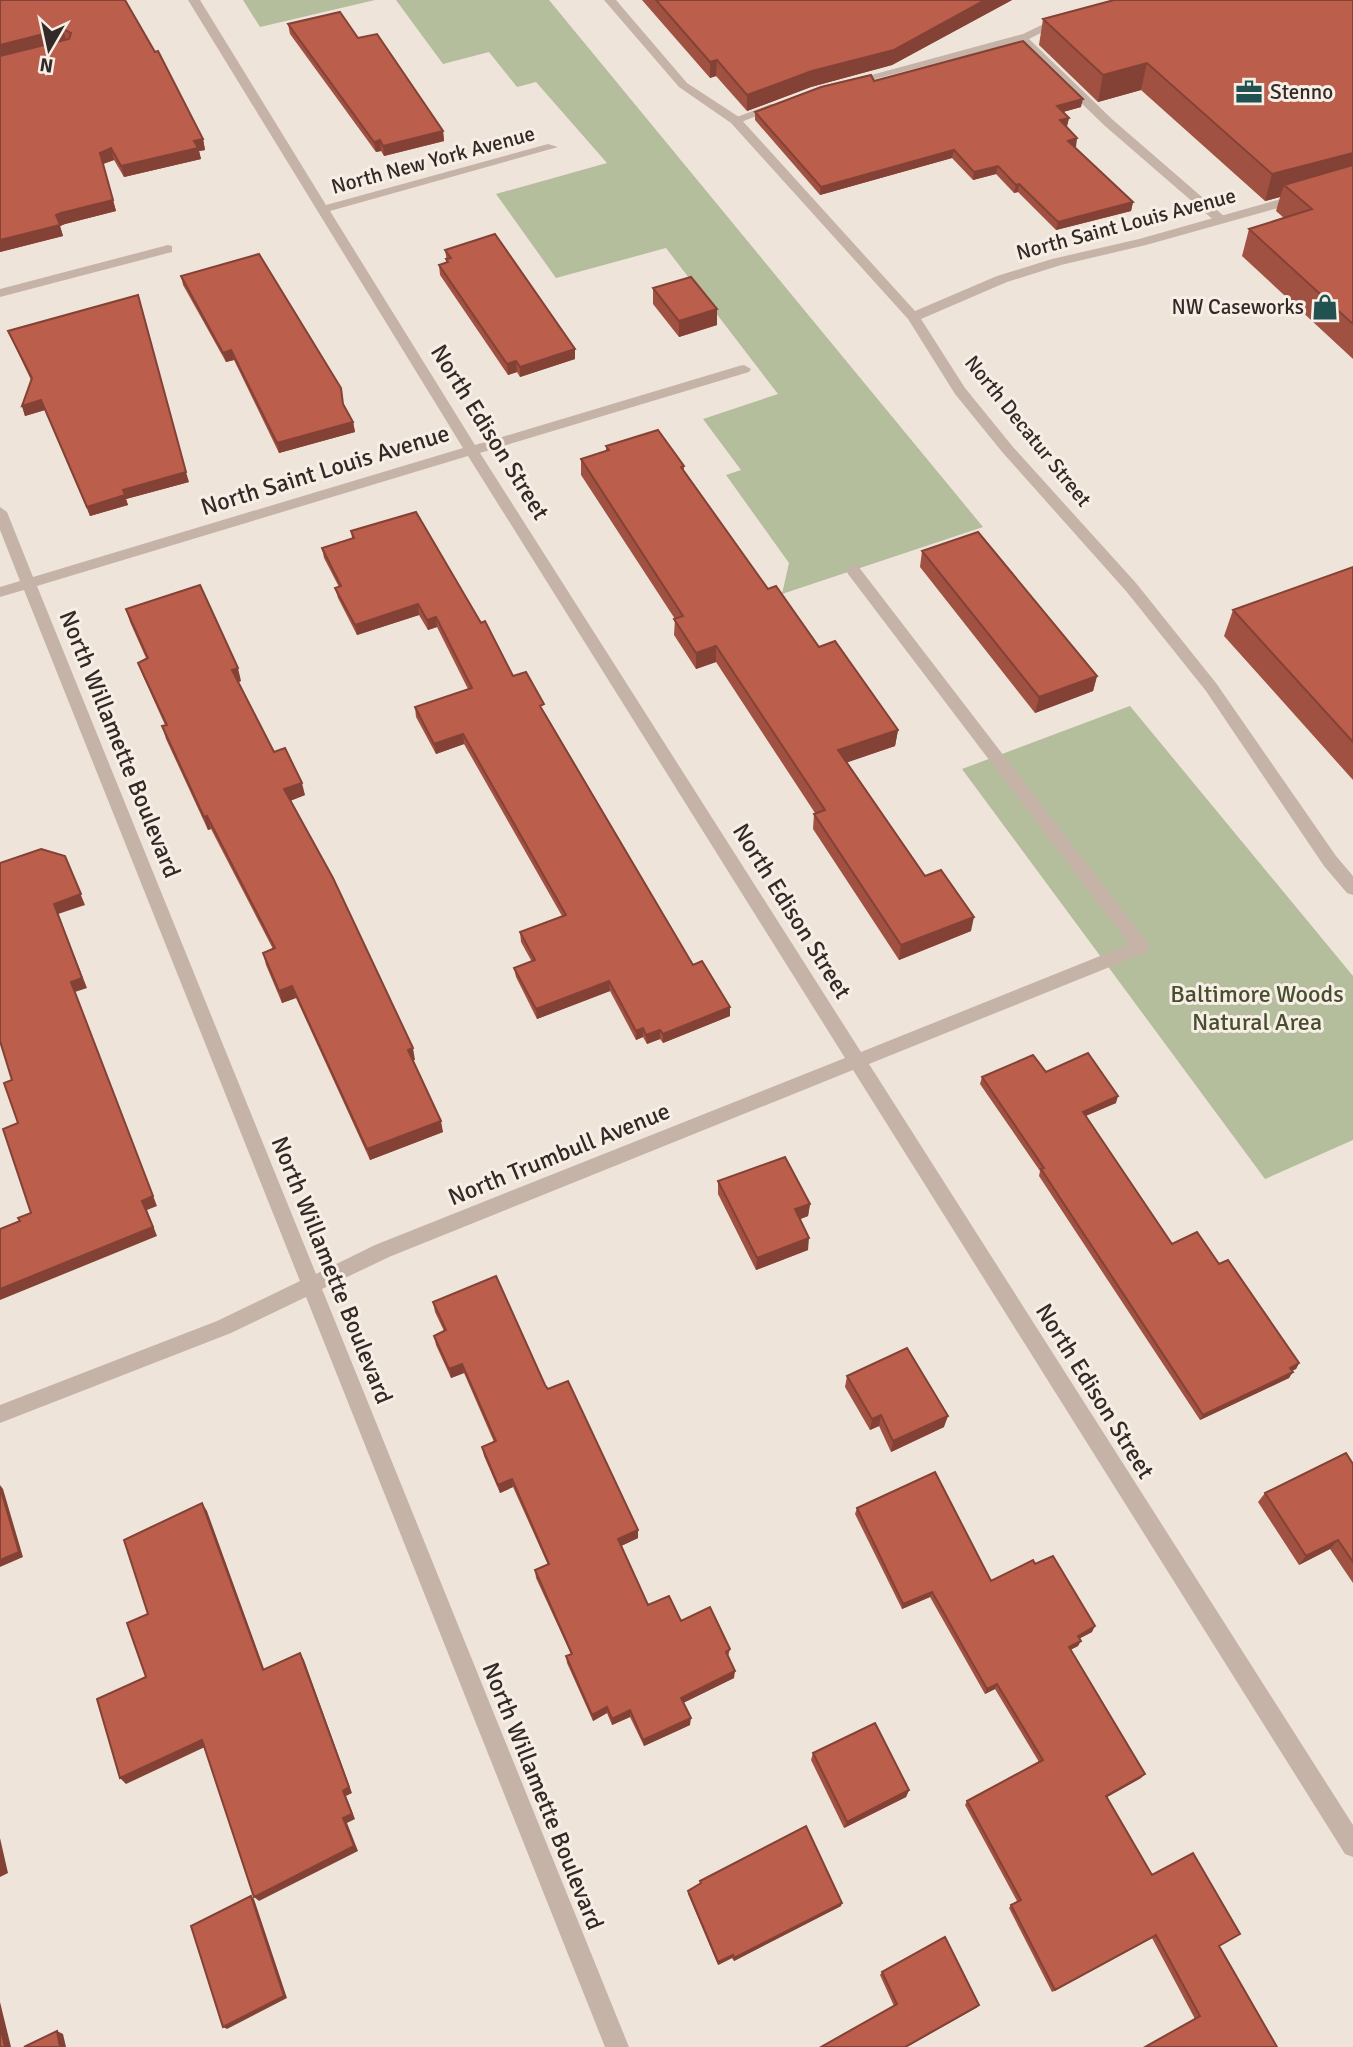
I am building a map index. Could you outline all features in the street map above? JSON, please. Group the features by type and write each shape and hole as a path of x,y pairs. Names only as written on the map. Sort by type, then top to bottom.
{"street":[{"name":"North Edison Street","path":"194,0 471,450 1353,1846"},
{"name":"North Decatur Street","path":"610,0 683,85 735,120 913,317 960,391 1008,450 1131,587 1211,687 1330,861 1353,888"},
{"path":"842,85 1021,38 1079,13"},
{"path":"1021,38 1109,123 1221,220"},
{"path":"735,120 793,99"},
{"name":"North New York Avenue","path":"325,209 552,147"},
{"name":"North Saint Louis Avenue","path":"913,317 1002,279 1057,262 1313,194"},
{"path":"0,293 168,248"},
{"name":"North Saint Louis Avenue","path":"0,592 744,369"},
{"name":"North Willamette Boulevard","path":"0,512 617,2047"},
{"name":"North Trumbull Avenue","path":"0,1415 224,1327 382,1251 1141,947 853,570"}],"green space":[{"path":"243,0 375,0 260,27"},
{"path":"396,0 549,0 983,527 782,594 789,563 726,475 741,470 703,419 778,394 666,248 556,278 496,194 607,163 536,82 517,87 489,52 443,64"},
{"name":"Baltimore Woods Natural Area","path":"1130,706 1353,976 1353,1140 1265,1179 962,769"}],"building":[{"path":"0,0 125,0 155,52 158,51 203,139 194,141 198,148 121,166 111,148 100,153 113,200 56,215 60,225 0,240 0,56 69,39 71,33 63,29 0,45"},
{"path":"656,0 985,0 894,50 812,71 747,95 717,60 710,62"},
{"name":"Stenno","path":"1114,0 1353,0 1353,153 1272,174 1147,63 1103,75 1043,19"},
{"path":"340,12 358,38 377,34 443,131 383,146 380,140 374,142 288,24"},
{"path":"1023,41 1083,99 1057,106 1069,118 1060,120 1077,138 1068,141 1133,202 1058,222 998,166 974,172 954,150 821,187 755,112 821,87 871,75 874,81"},
{"path":"1353,165 1353,324 1249,229 1312,209 1284,185"},
{"path":"495,234 575,349 520,367 516,361 507,364 439,265 451,258 445,250"},
{"path":"259,254 341,388 343,404 353,422 277,443 231,350 223,353 181,276"},
{"path":"691,277 717,309 679,321 653,288"},
{"path":"138,295 186,472 123,490 125,495 87,507 41,400 22,406 32,378 8,331"},
{"path":"658,430 684,466 681,467 768,589 776,586 819,647 835,641 898,730 838,750 925,876 941,870 974,917 901,945 814,814 825,810 716,646 696,653 674,619 683,616 581,459 609,450 606,446"},
{"path":"416,512 481,623 485,621 513,676 526,672 544,704 540,706 693,965 702,961 730,1007 663,1034 660,1030 646,1035 643,1028 636,1031 609,981 536,1009 514,968 535,960 520,932 566,915 463,734 434,744 415,707 472,688 436,617 427,620 418,604 355,625 335,588 341,586 322,548 354,538 351,531"},
{"path":"978,532 1097,676 1039,697 922,551"},
{"path":"1353,567 1353,742 1233,610"},
{"path":"200,585 238,668 232,670 274,752 285,748 302,783 284,789 333,878 413,1048 408,1050 441,1121 367,1149 292,986 279,991 263,953 275,948 207,816 204,817 162,726 167,725 138,663 148,658 126,609"},
{"path":"41,849 65,856 81,894 54,904 82,978 71,982 153,1196 142,1201 153,1227 0,1289 0,1229 31,1213 3,1129 18,1123 4,1083 12,1080 0,1041 0,863"},
{"path":"1088,1053 1118,1096 1083,1112 1172,1244 1197,1232 1219,1264 1228,1260 1299,1363 1290,1368 1293,1372 1203,1415 982,1077 1033,1055 1046,1072"},
{"path":"785,1157 810,1204 795,1209 809,1238 757,1258 718,1181"},
{"path":"496,1276 545,1385 548,1389 568,1381 638,1530 618,1539 648,1605 669,1596 681,1621 710,1607 730,1649 726,1652 735,1671 681,1698 691,1718 643,1740 630,1710 612,1719 607,1707 592,1715 566,1656 572,1654 535,1570 549,1564 512,1479 498,1485 482,1447 496,1441 462,1364 449,1369 434,1336 446,1330 433,1302"},
{"path":"907,1348 948,1416 893,1441 881,1415 872,1419 847,1376"},
{"path":"1346,1453 1353,1464 1353,1562 1338,1540 1306,1556 1265,1493"},
{"path":"935,1472 991,1581 1033,1560 1035,1564 1053,1556 1095,1626 1078,1636 1081,1641 1069,1647 1145,1774 1106,1796 1152,1875 1193,1853 1240,1934 1219,1946 1277,2047 1145,2047 1200,2016 1156,1935 1055,1990 1011,1905 1021,1900 967,1801 1043,1760 997,1684 987,1689 932,1592 903,1604 857,1508"},
{"path":"0,1487 19,1552 0,1560"},
{"path":"202,1503 263,1670 300,1653 349,1787 343,1791 352,1814 343,1818 354,1846 254,1897 202,1740 120,1778 97,1699 146,1677 127,1623 148,1614 124,1540"},
{"path":"875,1723 909,1790 847,1822 813,1753"},
{"path":"806,1826 842,1903 734,1958 733,1955 718,1962 688,1891 701,1883 700,1881"},
{"path":"251,1896 284,1996 223,2027 191,1926"},
{"path":"945,1937 979,2005 905,2047 821,2047 897,2004 882,1972"},
{"path":"0,2026 5,2047 0,2047"},
{"path":"57,2031 60,2047 24,2047"}],"place":[{"name":"Stenno","path":"1249,92"},
{"name":"NW Caseworks","path":"1325,307"}]}
